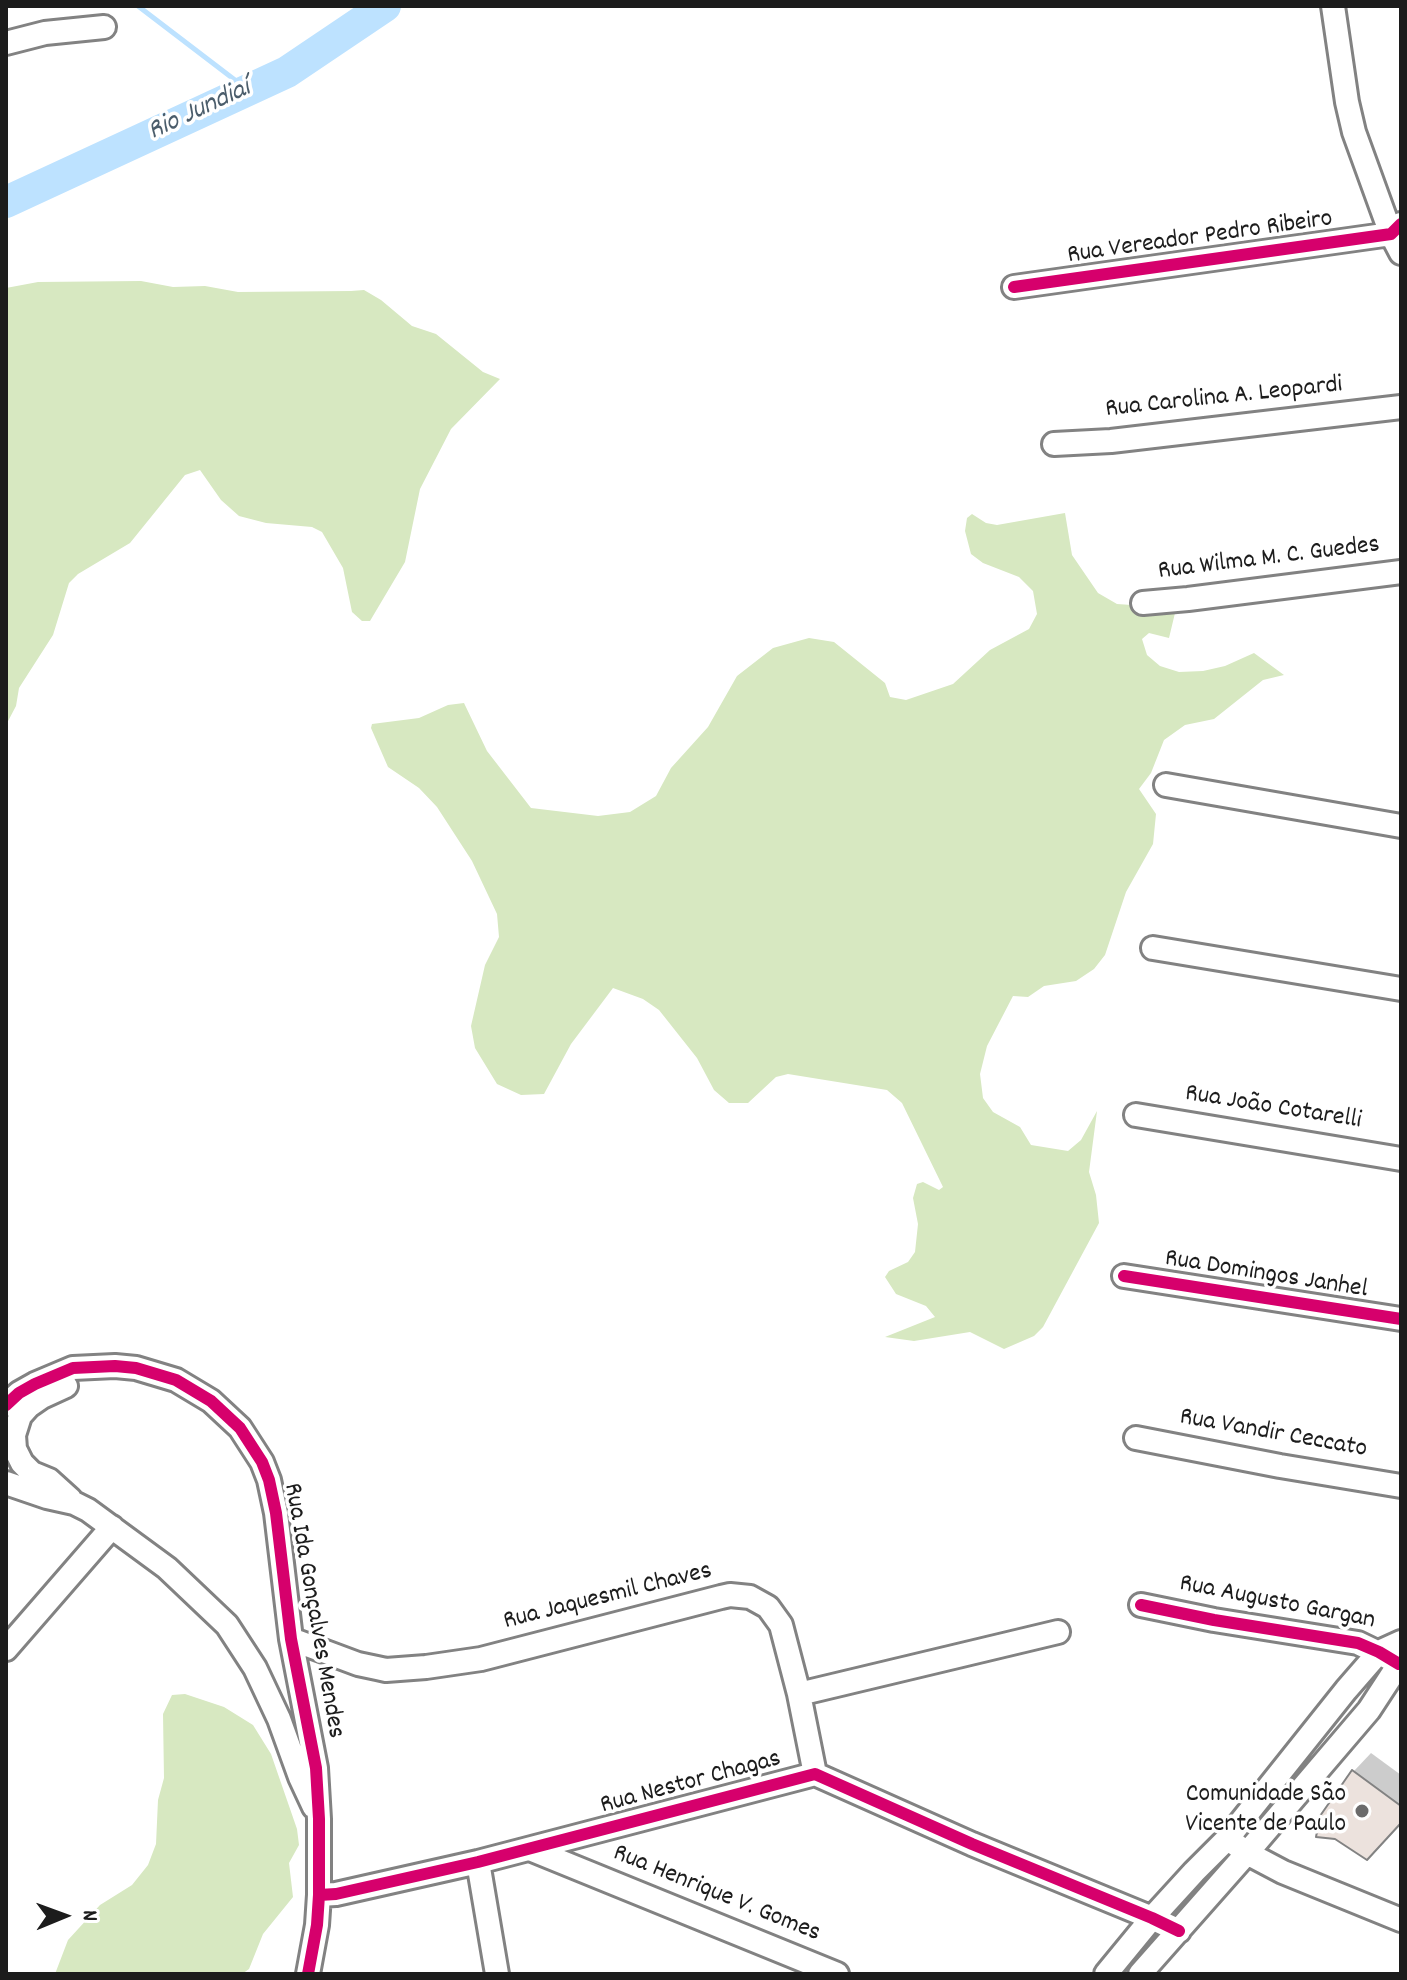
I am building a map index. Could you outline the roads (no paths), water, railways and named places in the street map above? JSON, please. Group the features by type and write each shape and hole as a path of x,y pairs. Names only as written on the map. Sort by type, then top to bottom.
{"street":[{"path":"1333,6 1354,132 1398,237"},
{"path":"6,43 45,33 104,27"},
{"name":"Rua Vereador Pedro Ribeiro","path":"1014,287 1398,237"},
{"name":"Rua Carolina A. Leopardi","path":"1054,444 1111,441 1401,407"},
{"name":"Rua Wilma M. C. Guedes","path":"1143,603 1401,572"},
{"path":"1166,785 1401,826"},
{"path":"1153,948 1401,989"},
{"name":"Rua João Cotarelli","path":"1136,1115 1401,1159"},
{"name":"Rua Domingos Janhel","path":"1124,1276 1401,1319"},
{"name":"Rua Ida Gonçalves Mendes","path":"102,1366 29,1406 20,1416 14,1435 15,1449 32,1473 49,1480 74,1503 167,1568 227,1625 255,1668 319,1819"},
{"name":"Rua Ida Gonçalves Mendes","path":"6,1405 35,1384 73,1368 102,1366 146,1370 185,1385 211,1401 226,1413 252,1444 269,1480 276,1513 291,1639 316,1768 319,1895 308,1974"},
{"name":"Rua Vandir Ceccato","path":"1136,1438 1401,1486"},
{"name":"Rua Ida Gonçalves Mendes","path":"6,1483 74,1503"},
{"path":"6,1649 112,1527"},
{"name":"Rua Jaquesmil Chaves","path":"291,1639 358,1664 386,1670 426,1667 481,1659 721,1597 740,1595 768,1607 781,1625 815,1774"},
{"name":"Rua Augusto Gargan","path":"1141,1605 1358,1643 1400,1656"},
{"path":"799,1694 1058,1632"},
{"path":"1106,1974 1152,1918 1228,1838 1379,1652"},
{"path":"1140,1974 1369,1710 1400,1656"},
{"name":"Rua Nestor Chagas","path":"319,1895 336,1894 478,1862 815,1774 1179,1931"},
{"path":"1228,1838 1247,1853 1283,1872 1401,1920"},
{"name":"Rua Henrique V. Gomes","path":"530,1849 837,1974"},
{"path":"478,1862 497,1974"}],"waterway":[{"path":"138,6 248,90"},
{"name":"Rio Jundiaí","path":"6,202 287,72 385,6"}],"place":[{"name":"Comunidade São Vicente de Paulo","path":"1362,1811"}]}
